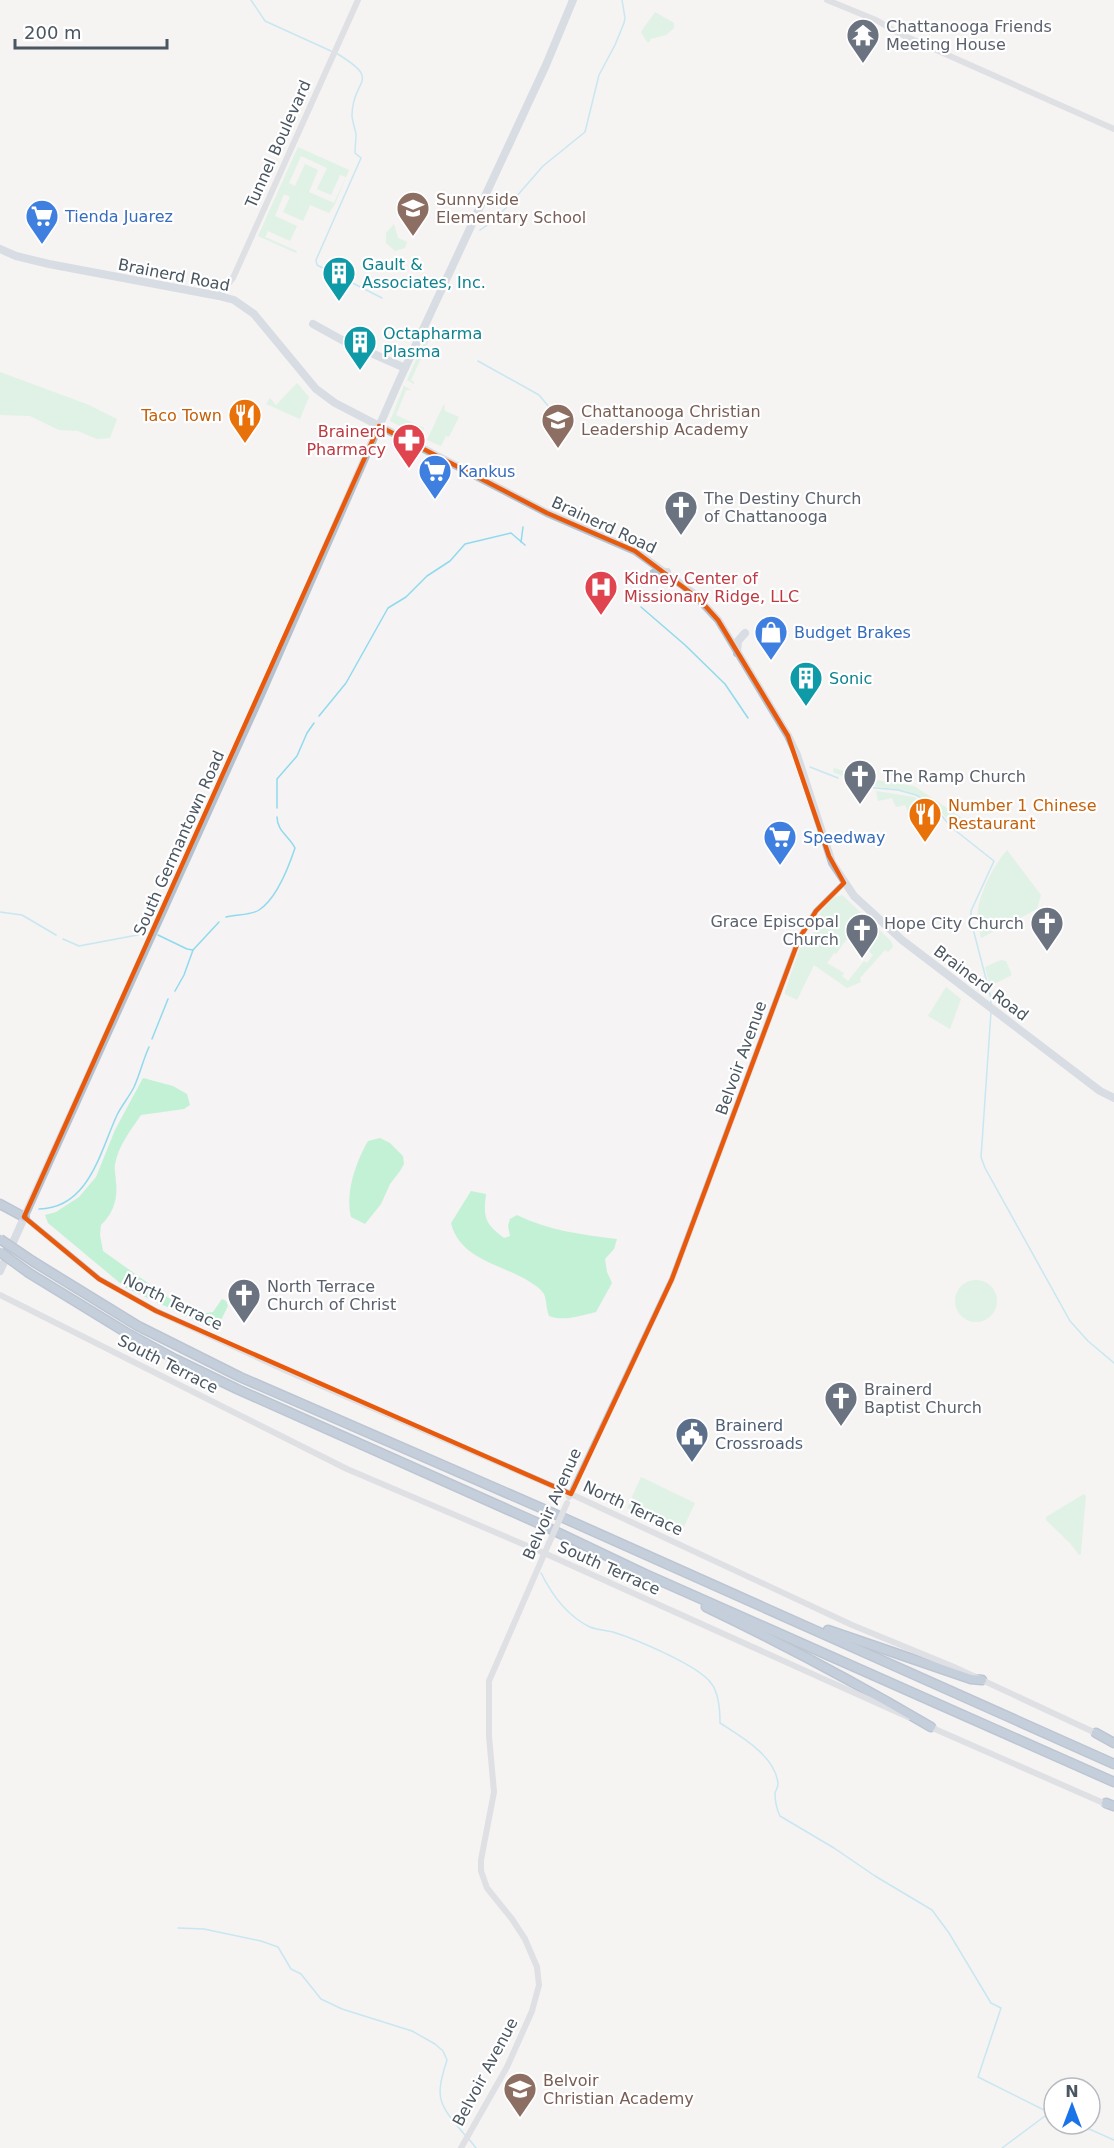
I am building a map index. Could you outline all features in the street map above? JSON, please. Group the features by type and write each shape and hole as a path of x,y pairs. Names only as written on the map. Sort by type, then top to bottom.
{"highway":[{"path":"0,1204 24,1217"},
{"path":"0,1239 138,1326 240,1377 778,1613 1114,1764"},
{"path":"0,1252 74,1302 175,1359 645,1574 1114,1782"},
{"path":"645,1574 699,1604 767,1636 854,1682 931,1727"},
{"path":"778,1613 971,1679 982,1680"},
{"path":"1096,1733 1114,1742"}],"main road":[{"name":"South Germantown Road","path":"0,1271 243,735 405,368 546,65 573,0"},
{"name":"Brainerd Road","path":"0,249 16,256 49,264 234,300 254,314 316,389 334,403 547,513 635,551 667,573 693,593 712,613 792,742 829,856 844,883 858,901 893,933 1100,1090 1114,1098"},
{"path":"313,324 342,340 405,368"},
{"path":"645,577 655,572 667,573"},
{"path":"737,653 738,641 745,633"}],"street":[{"name":"Tunnel Boulevard","path":"219,296 233,278 358,0"},
{"path":"827,0 876,20 898,33 1114,129"},
{"name":"Belvoir Avenue","path":"461,2148 507,2067 532,2011 539,1985 537,1966 525,1939 487,1888 481,1871 494,1792 489,1736 489,1681 544,1553 672,1279 799,939 816,911 844,883"},
{"name":"North Terrace","path":"24,1217 99,1279 156,1311 287,1371 571,1494 852,1625 982,1680 1096,1733"},
{"name":"South Terrace","path":"0,1295 348,1468 1111,1806"}],"highlighted area":[{"path":"379,426 547,513 635,551 699,599 718,620 788,736 829,856 844,883 816,911 799,939 672,1279 571,1494 156,1311 99,1279 24,1217"}],"green space":[{"path":"655,12 674,23 674,28 666,35 647,42 641,32"},
{"path":"298,147 349,170 335,204 329,213 310,205 303,221 283,212 290,197 284,194 275,216 297,226 290,241 268,231 265,237 297,251 296,253 258,236","holes":["301,156 327,168 317,189 331,195 340,175 346,177 334,203 309,192 318,170 305,164 295,186 289,183"]},
{"path":"394,224 398,238 407,242 405,248 395,251 386,243 386,233"},
{"path":"429,331 447,339 444,341 431,336 411,380 414,384 407,380"},
{"path":"0,372 89,405 117,419 110,438 97,439 78,431 59,430 30,416 0,415"},
{"path":"297,383 309,397 300,419 266,404 270,398 276,405"},
{"path":"404,386 411,390 406,390 396,415 424,428 421,437 390,421"},
{"path":"444,404 445,411 459,417 449,437 446,436 441,446 427,440"},
{"path":"834,768 870,779 914,786 962,818 951,823 930,803 920,797 900,790 862,784 860,781 833,772"},
{"path":"876,791 914,797 932,809 910,817 905,805 896,807 892,798 878,801"},
{"path":"1007,850 1041,895 1037,909 981,938 978,909 982,894 997,863"},
{"path":"842,895 891,941 893,947 888,952 885,950 860,978 861,982 847,988 814,965 797,1000 785,994 785,991 802,942 814,933 821,923 820,913 833,898","holes":["848,937 858,944 860,942 873,955 867,963 864,961 848,981 842,976 844,973 827,963"]},
{"path":"1001,960 1006,961 1012,975 990,986 985,967"},
{"path":"946,987 961,999 950,1029 928,1016"},
{"path":"143,1078 173,1086 187,1094 190,1105 184,1109 141,1115 125,1138 115,1164 116,1189 112,1211 101,1225 103,1251 180,1306 200,1314 213,1312 222,1299 226,1301 228,1306 220,1322 212,1325 202,1323 126,1288 48,1223 45,1215 56,1212 79,1197 96,1177 115,1130"},
{"path":"380,1138 390,1143 403,1156 404,1164 390,1184 381,1204 365,1224 351,1217 349,1198 359,1158 368,1141"},
{"path":"471,1191 486,1194 485,1214 489,1224 504,1238 510,1236 508,1226 510,1219 517,1215 578,1234 617,1239 614,1249 605,1259 612,1283 596,1312 566,1318 549,1316 544,1294 538,1287 483,1260 463,1245 451,1223"},
{"path":"976,1280 984,1281 991,1286 996,1293 996,1309 991,1316 984,1321 976,1322 968,1321 961,1316 956,1309 955,1301 956,1293 961,1286 968,1281"},
{"path":"641,1477 695,1503 681,1533 627,1508"},
{"path":"1084,1494 1086,1496 1081,1554 1079,1555 1046,1520 1046,1517"}],"waterway":[{"path":"251,0 265,21 331,51"},
{"path":"480,230 509,205 543,166 585,132 599,75 624,23 622,0"},
{"path":"336,53 350,62 362,76 353,103 352,115 356,134 355,153 361,158 316,260 317,265 382,298"},
{"path":"478,361 539,395 570,432"},
{"path":"521,542 523,527"},
{"path":"319,716 346,683 388,608 406,597 427,576 450,561 465,544 511,533 525,545"},
{"path":"641,607 725,684 748,718"},
{"path":"277,808 277,779 297,756 314,723"},
{"path":"810,767 838,778"},
{"path":"866,787 898,790 916,795 933,805 951,827 994,861 971,911 971,921 991,1005"},
{"path":"226,917 259,910 271,898 281,882 295,848 281,830 277,817"},
{"path":"0,912 22,915 56,935"},
{"path":"175,991 184,975 193,950 219,922"},
{"path":"63,939 79,946 148,933"},
{"path":"158,935 193,950"},
{"path":"152,1039 168,999"},
{"path":"991,1012 981,1157 1070,1321 1088,1341 1114,1363"},
{"path":"39,1209 56,1206 70,1199 90,1176 117,1115 134,1087 149,1047"},
{"path":"541,1573 561,1604 574,1617 593,1628 613,1632 650,1646 704,1676 716,1692 720,1723 756,1748 771,1764 778,1784 775,1796 780,1816 932,1910 949,1933 991,2003 1001,2008 978,2077 1042,2109"},
{"path":"178,1928 204,1929 261,1941 278,1947 291,1969 301,1974 321,1999 342,2009 412,2031 435,2044 443,2051 447,2060 441,2084 441,2101 449,2116 465,2135"},
{"path":"1002,2148 1042,2118"},
{"path":"1102,2135 1114,2140"},
{"path":"468,2138 476,2148"}],"place":[{"name":"Chattanooga Friends Meeting House","path":"863,64"},
{"name":"Sunnyside Elementary School","path":"413,237"},
{"name":"Tienda Juarez","path":"42,245"},
{"name":"Gault & Associates, Inc.","path":"339,302"},
{"name":"Octapharma Plasma","path":"360,371"},
{"name":"Taco Town","path":"245,444"},
{"name":"Chattanooga Christian Leadership Academy","path":"558,449"},
{"name":"Brainerd Pharmacy","path":"409,469"},
{"name":"Kankus","path":"435,500"},
{"name":"The Destiny Church of Chattanooga","path":"681,536"},
{"name":"Kidney Center of Missionary Ridge, LLC","path":"601,616"},
{"name":"Budget Brakes","path":"771,661"},
{"name":"Sonic","path":"806,707"},
{"name":"The Ramp Church","path":"860,805"},
{"name":"Number 1 Chinese Restaurant","path":"925,843"},
{"name":"Speedway","path":"780,866"},
{"name":"Hope City Church","path":"1047,952"},
{"name":"Grace Episcopal Church","path":"862,959"},
{"name":"North Terrace Church of Christ","path":"244,1324"},
{"name":"Brainerd Baptist Church","path":"841,1427"},
{"name":"Brainerd Crossroads","path":"692,1463"},
{"name":"Belvoir Christian Academy","path":"520,2118"}]}
